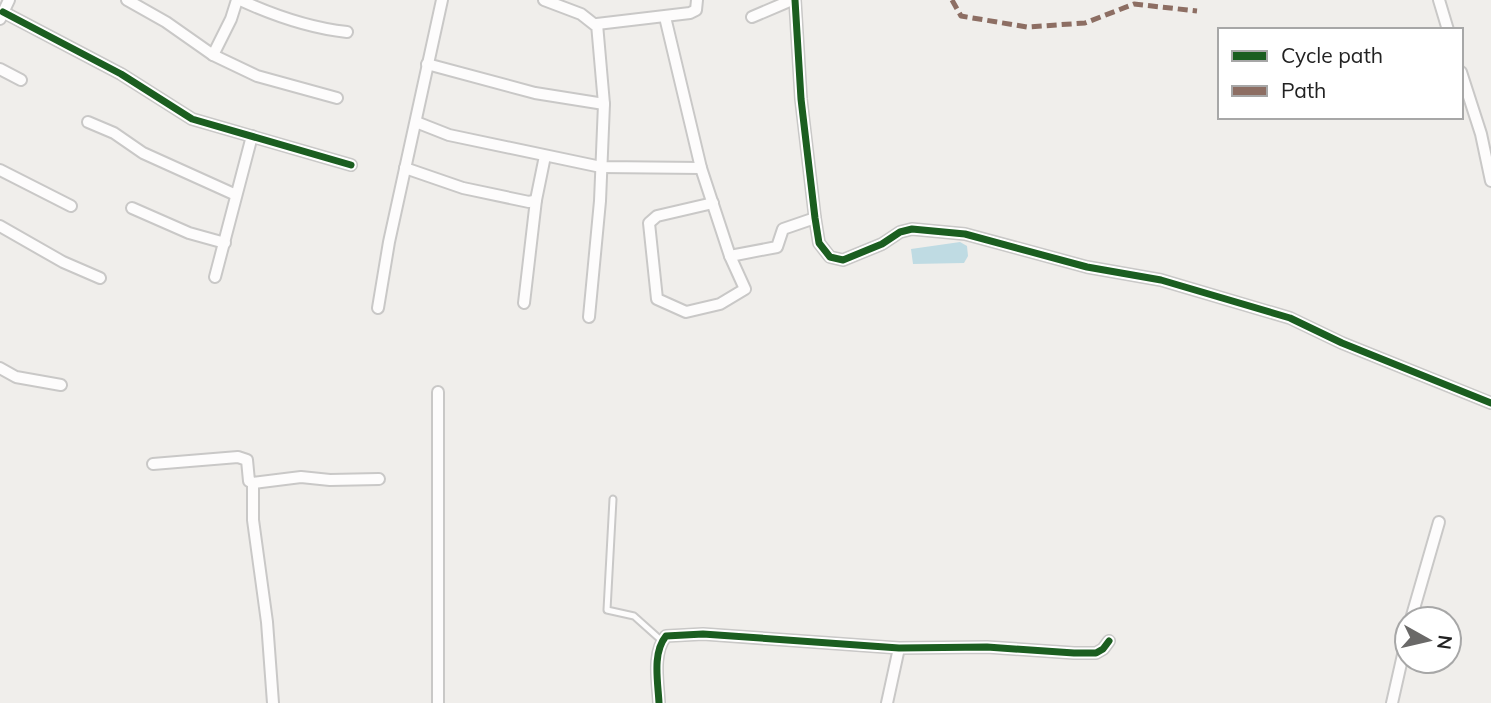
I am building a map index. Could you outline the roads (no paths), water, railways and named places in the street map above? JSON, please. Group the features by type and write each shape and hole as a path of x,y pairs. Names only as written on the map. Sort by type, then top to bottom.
{"street":[{"path":"9,0 2,16 121,74 192,119 351,164"},
{"path":"127,0 166,22 213,55 267,79 337,98"},
{"path":"213,55 238,0 268,13 317,28 347,32"},
{"path":"378,308 442,0"},
{"path":"544,0 581,14 596,25 665,18 696,10 697,0"},
{"path":"752,17 794,0 801,99 815,218 819,243 830,257 843,260 882,244 900,232 912,229 965,233 1087,267 1161,280 1290,318 1342,343 1491,403"},
{"path":"1439,0 1447,28"},
{"path":"665,18 701,168 713,203 730,256 745,289 720,304 686,312 657,299 649,223 657,216 713,203"},
{"path":"589,317 604,104 597,24"},
{"path":"427,64 535,93 604,104"},
{"path":"0,69 21,80"},
{"path":"1463,78 1481,134 1491,181"},
{"path":"88,122 114,133 144,153 236,195"},
{"path":"416,122 449,135 601,166 701,168"},
{"path":"215,277 252,136"},
{"path":"524,303 536,200 545,156"},
{"path":"405,168 463,188 529,202 536,200"},
{"path":"0,170 71,206"},
{"path":"132,208 189,233 225,243"},
{"path":"730,256 777,247 783,229 815,218"},
{"path":"0,226 63,262 100,278"},
{"path":"0,368 16,377 61,385"},
{"path":"438,392 438,703"},
{"path":"153,464 238,457 247,460 249,481 253,483 301,477 330,480 379,479"},
{"path":"253,483 253,520 267,622 273,703"},
{"path":"1415,605 1439,522"},
{"path":"659,703 657,666 662,641 666,636 703,634 899,648 988,647 1074,653 1096,653 1109,641"},
{"path":"887,703 899,648"},
{"path":"1392,703 1398,675"}],"lane":[{"path":"613,499 607,610 634,616 662,641"}],"water":[{"path":"960,242 967,246 968,256 964,263 913,264 911,249"}]}
